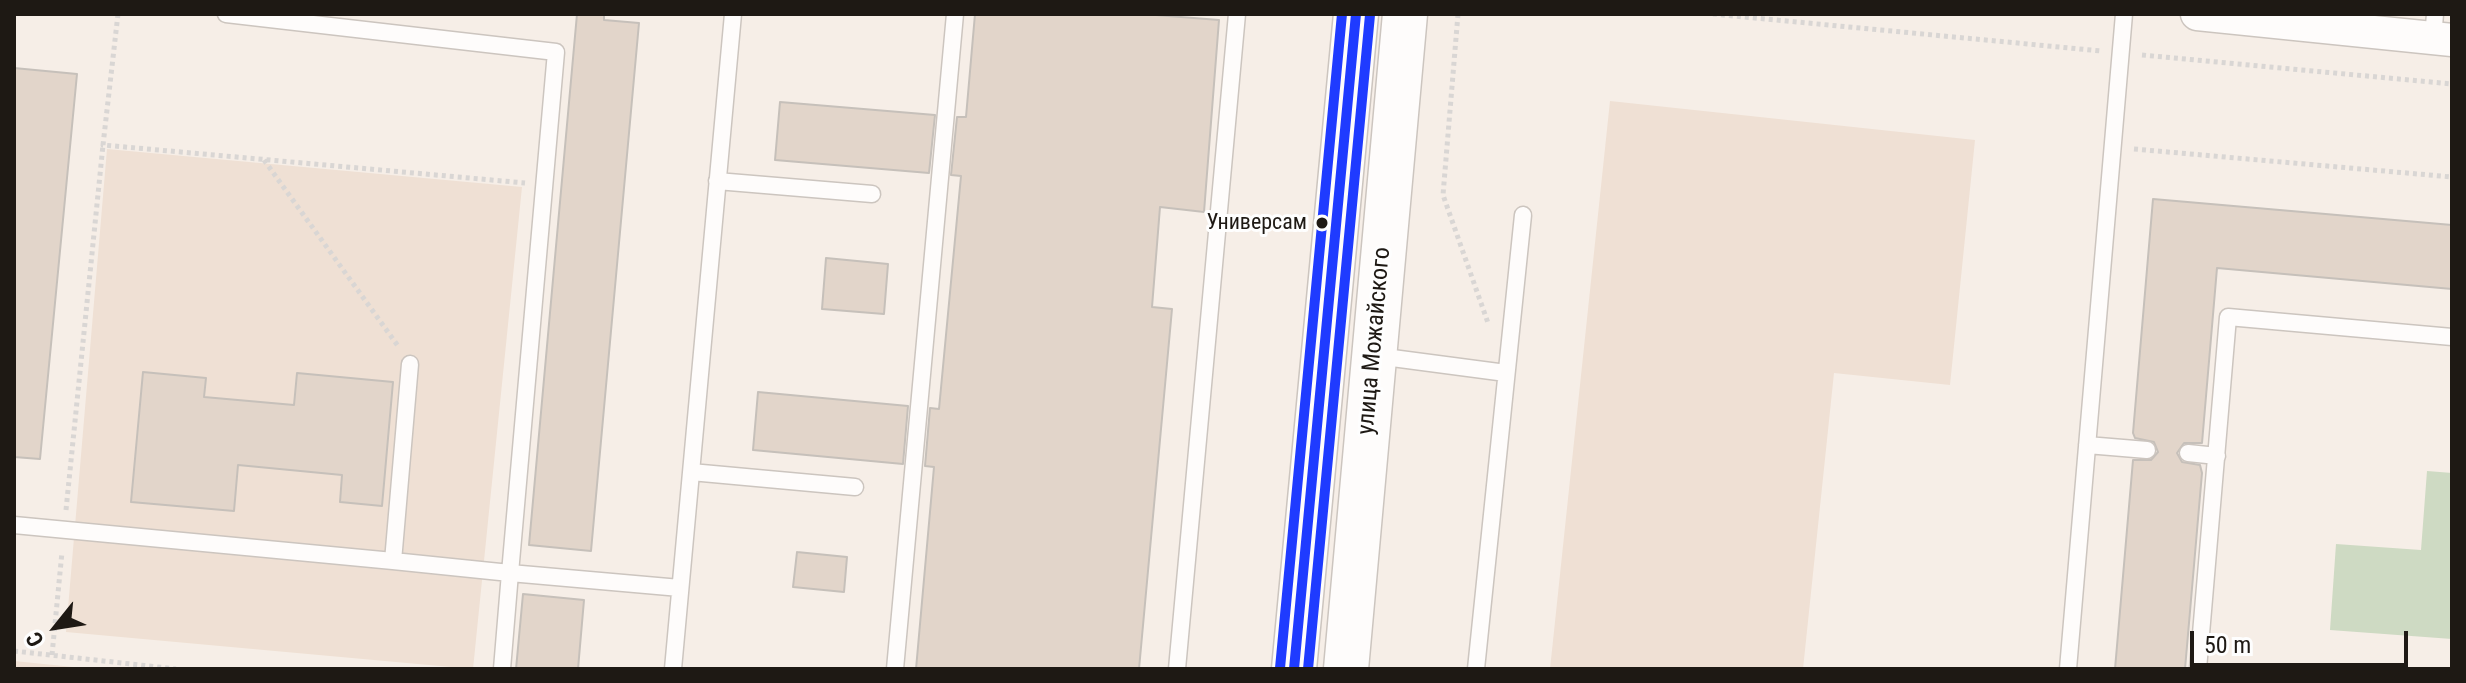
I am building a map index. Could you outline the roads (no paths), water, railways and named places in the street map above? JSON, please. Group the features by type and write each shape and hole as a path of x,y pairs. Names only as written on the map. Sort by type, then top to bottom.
{"main road":[{"name":"улица Можайского","path":"1294,669 1356,14"},
{"name":"улица Можайского","path":"1346,669 1405,14"}],"street":[{"path":"2197,14 2440,31"}],"lane":[{"path":"226,14 556,52 502,669"},
{"path":"673,669 733,14"},
{"path":"895,669 955,14"},
{"path":"1177,669 1237,14"},
{"path":"2068,669 2124,14"},
{"path":"717,181 872,194"},
{"path":"1476,669 1523,215"},
{"path":"2198,669 2228,317 2452,337"},
{"path":"1374,356 1506,373"},
{"path":"393,561 410,364"},
{"path":"2087,445 2147,450"},
{"path":"2188,453 2217,456"},
{"path":"691,472 855,487"},
{"path":"14,525 680,588"}],"place":[{"name":"Универсам","path":"1322,223"}]}
